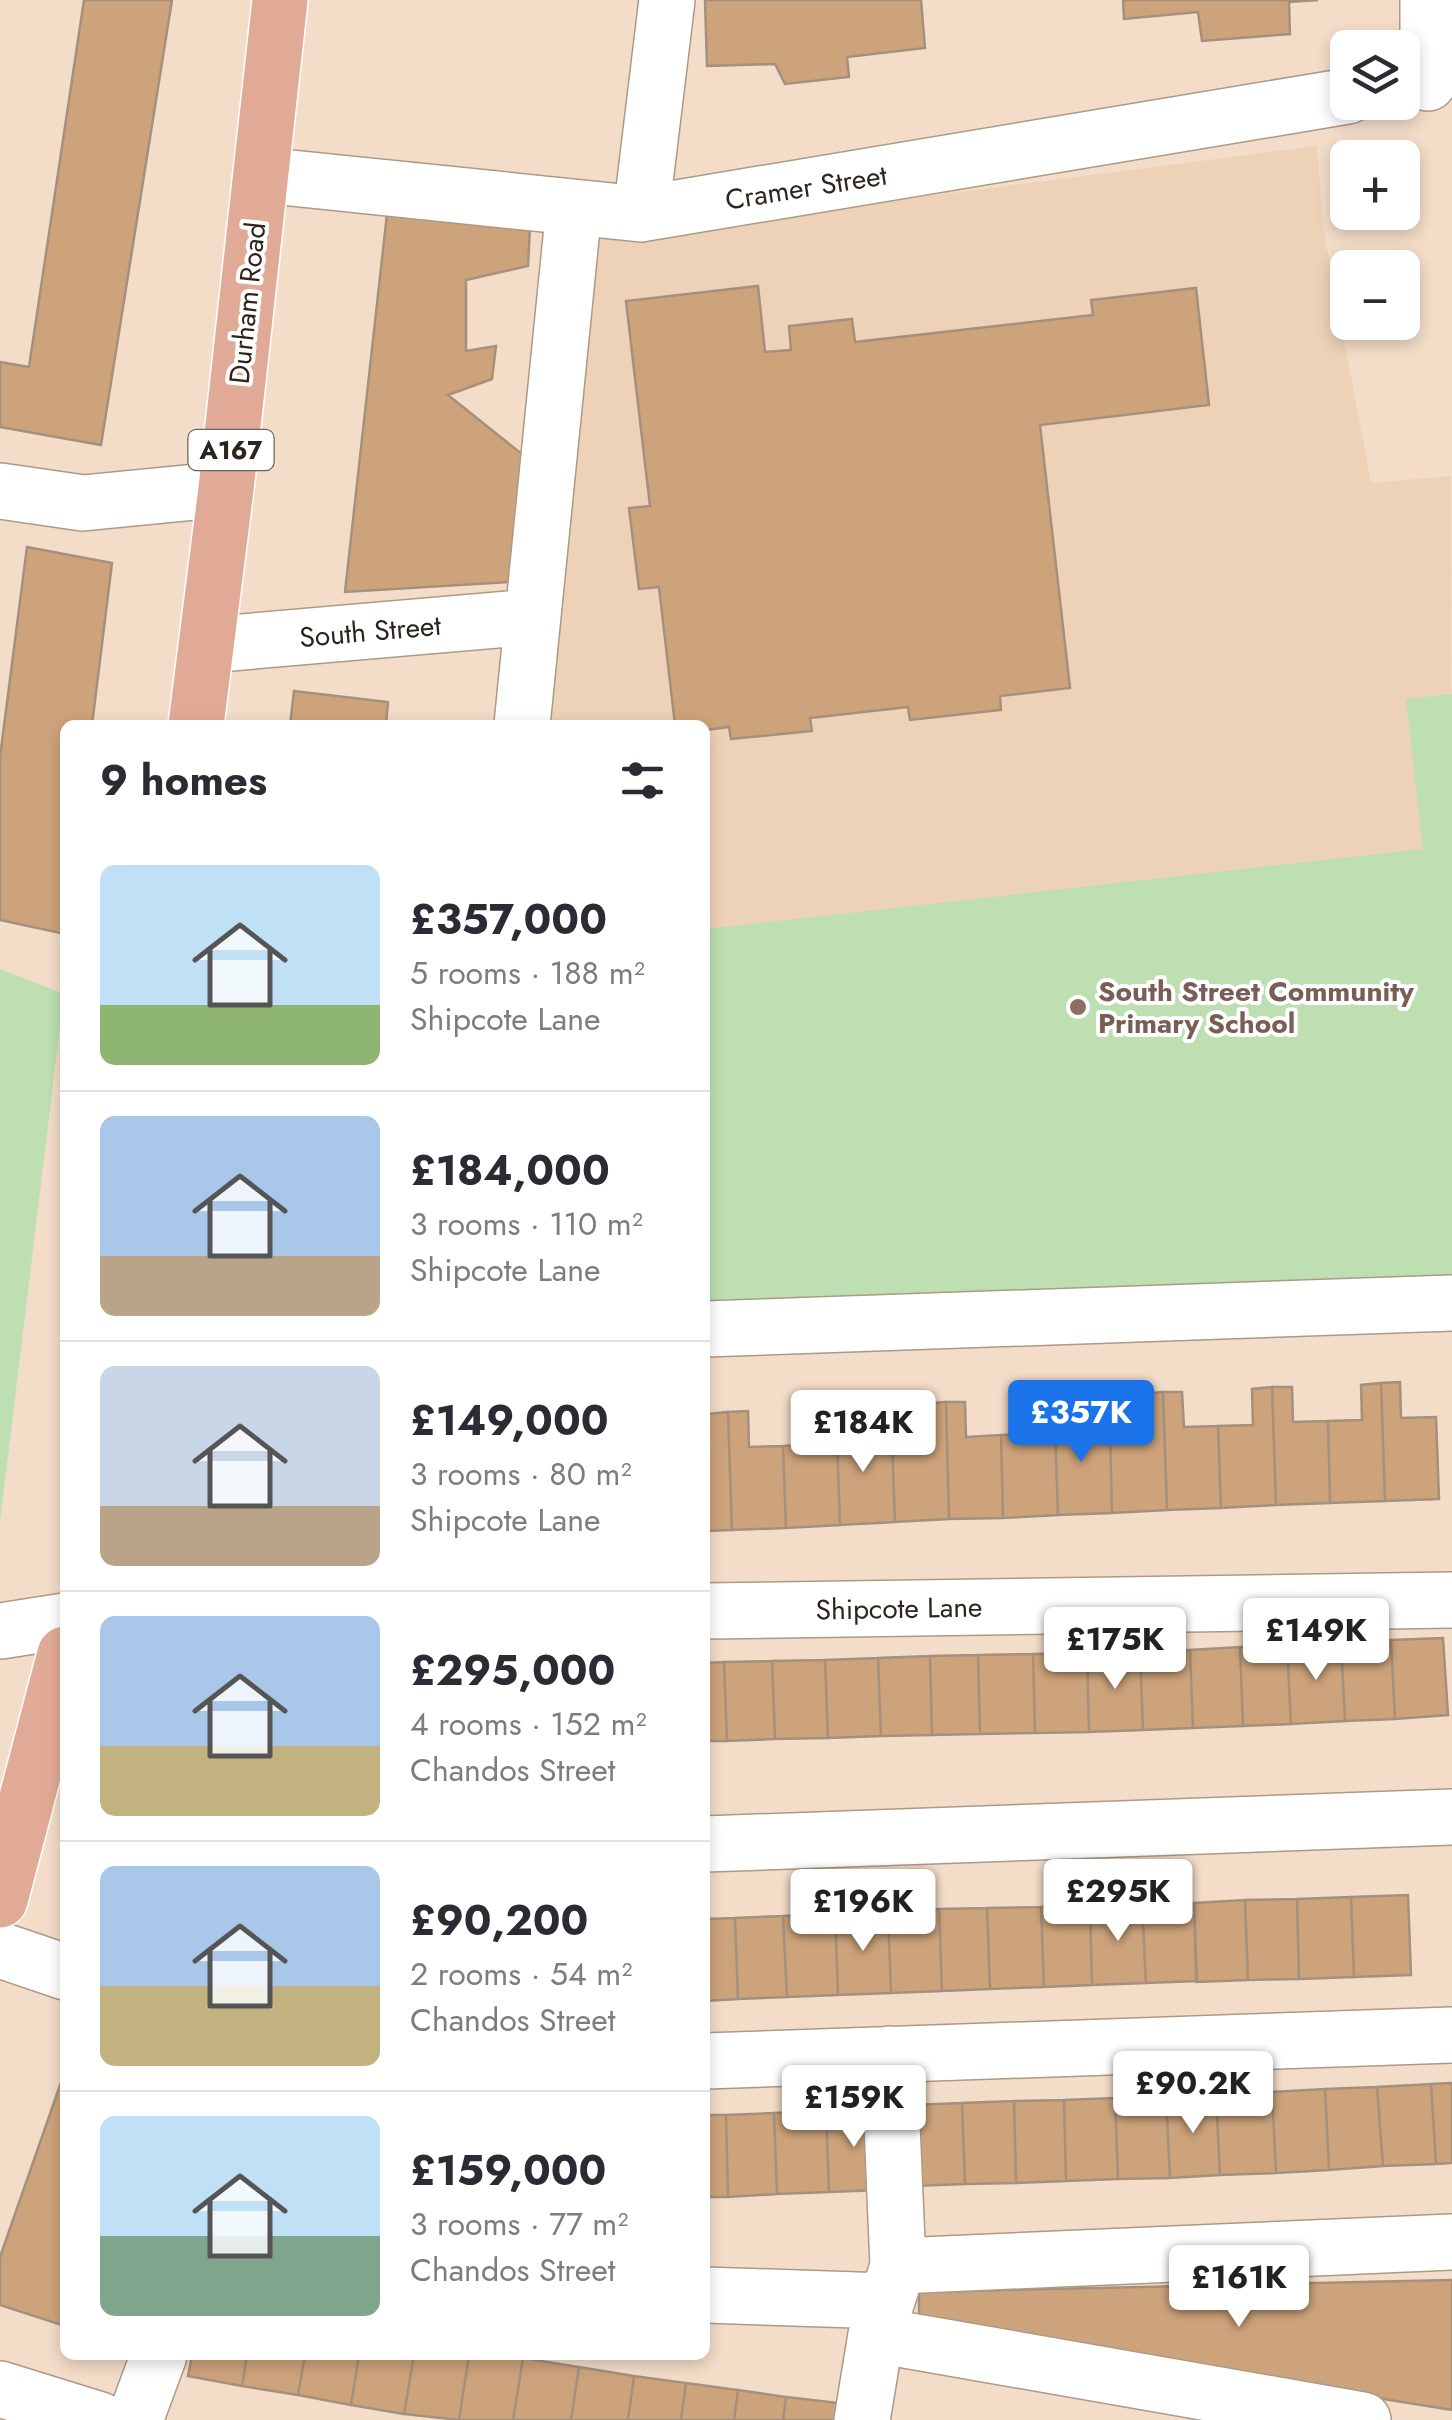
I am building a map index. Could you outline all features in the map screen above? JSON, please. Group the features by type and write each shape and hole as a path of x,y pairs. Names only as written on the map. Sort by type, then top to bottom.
{"main road":[{"name":"Durham Road","path":"197,720 280,0"},
{"path":"0,1900 60,1673"}],"street":[{"path":"640,214 667,0"},
{"path":"1428,0 1428,85"},
{"name":"Cramer Street","path":"262,174 640,214 1330,99"},
{"path":"522,720 574,208"},
{"path":"0,491 83,503 226,488"},
{"name":"South Street","path":"207,645 532,617"},
{"path":"710,1329 1452,1303"},
{"name":"Shipcote Lane","path":"710,1610 1452,1600"},
{"path":"0,1631 60,1622"},
{"path":"710,1844 1452,1818"},
{"path":"0,1950 60,1970"},
{"path":"710,2061 1452,2035"},
{"path":"862,2420 887,2301 889,2054"},
{"path":"710,2296 887,2301 1452,2242"},
{"path":"887,2301 1364,2420"},
{"path":"135,2420 157,2360"},
{"path":"0,2389 100,2420"}],"shaded area":[{"name":"South Street Community Primary School","path":"1317,146 1330,264 1330,340 1344,340 1371,483 1451,476 1452,1289 710,1311 710,720 540,720 588,240"}],"green space":[{"path":"1452,694 1452,1289 710,1312 710,928 1423,849 1406,699"},
{"path":"0,969 60,992 60,1027 0,1522"}],"building":[{"path":"84,0 172,0 101,445 0,427 0,362 29,367"},
{"path":"705,0 921,0 925,48 847,57 849,77 785,84 775,64 707,66"},
{"path":"1123,0 1318,0 1289,2 1290,34 1202,41 1198,12 1124,19"},
{"path":"387,214 530,226 528,266 466,280 466,351 496,346 492,379 448,395 548,475 527,581 345,592"},
{"path":"758,286 765,352 791,350 789,326 852,319 855,342 1093,315 1091,300 1196,288 1209,405 1040,425 1070,688 1000,696 1001,710 910,720 908,707 810,718 812,731 731,739 729,727 710,729 710,720 674,720 659,587 639,589 629,508 650,506 626,301"},
{"path":"27,547 112,563 93,720 60,720 60,933 0,920 0,757"},
{"path":"294,691 388,702 386,720 291,720"},
{"path":"1400,1382 1401,1418 1436,1417 1439,1499 1385,1501 1381,1383"},
{"path":"1381,1383 1385,1501 1330,1503 1328,1421 1362,1420 1361,1385"},
{"path":"1272,1387 1276,1505 1221,1508 1218,1426 1253,1425 1252,1389"},
{"path":"1272,1387 1292,1387 1293,1422 1328,1421 1330,1503 1276,1505"},
{"path":"1163,1392 1182,1392 1184,1427 1218,1426 1221,1508 1167,1510"},
{"path":"1163,1392 1167,1510 1112,1513 1110,1431 1144,1430 1143,1394"},
{"path":"1074,1397 1075,1432 1110,1431 1112,1513 1058,1515 1054,1398"},
{"path":"1054,1398 1058,1515 1003,1518 1001,1435 1035,1434 1034,1399"},
{"path":"946,1402 965,1402 966,1437 1001,1435 1003,1518 949,1519"},
{"path":"946,1402 949,1519 895,1522 892,1441 927,1439 926,1404"},
{"path":"856,1406 857,1442 892,1441 895,1522 840,1525 836,1408"},
{"path":"836,1408 840,1525 786,1528 783,1446 818,1444 817,1409"},
{"path":"748,1411 749,1447 783,1446 786,1528 732,1530 728,1412"},
{"path":"728,1412 732,1530 710,1531 710,1414"},
{"path":"1443,1638 1448,1715 1395,1719 1391,1640"},
{"path":"1391,1640 1395,1719 1345,1721 1341,1643"},
{"path":"1341,1643 1345,1721 1291,1724 1287,1645"},
{"path":"1287,1645 1291,1724 1243,1726 1240,1647"},
{"path":"1240,1647 1243,1726 1193,1728 1190,1650"},
{"path":"1190,1650 1193,1728 1143,1730 1140,1651"},
{"path":"1140,1651 1143,1730 1089,1732 1087,1653"},
{"path":"1087,1653 1089,1732 1035,1733 1033,1654"},
{"path":"1033,1654 1035,1733 980,1734 978,1655"},
{"path":"978,1655 980,1734 932,1735 930,1656"},
{"path":"930,1656 932,1735 881,1736 878,1658"},
{"path":"878,1658 881,1736 828,1738 825,1660"},
{"path":"825,1660 828,1738 775,1739 772,1661"},
{"path":"772,1661 775,1739 727,1741 724,1662"},
{"path":"724,1662 727,1741 710,1741 710,1663"},
{"path":"1408,1895 1411,1975 1354,1977 1351,1897"},
{"path":"1351,1897 1354,1977 1299,1979 1297,1899"},
{"path":"1297,1899 1299,1979 1248,1980 1245,1900"},
{"path":"1245,1900 1248,1980 1196,1982 1194,1903"},
{"path":"1142,1903 1194,1903 1197,1981 1146,1983"},
{"path":"1142,1903 1146,1983 1092,1985 1090,1905"},
{"path":"1090,1905 1092,1985 1044,1987 1041,1907"},
{"path":"1041,1907 1044,1987 990,1989 987,1908"},
{"path":"987,1908 990,1989 942,1991 939,1909"},
{"path":"939,1909 942,1991 891,1993 888,1912"},
{"path":"888,1912 891,1993 838,1995 835,1914"},
{"path":"835,1914 838,1995 787,1997 783,1916"},
{"path":"783,1916 787,1997 738,1999 735,1918"},
{"path":"735,1918 738,1999 710,2001 710,1919"},
{"path":"1452,2083 1452,2163 1436,2164 1431,2084"},
{"path":"1431,2084 1436,2164 1383,2166 1377,2087"},
{"path":"60,2085 60,2324 0,2305 0,2257"},
{"path":"1377,2087 1383,2166 1329,2170 1325,2089"},
{"path":"1325,2089 1329,2170 1276,2173 1272,2092"},
{"path":"1272,2092 1276,2173 1220,2175 1216,2094"},
{"path":"1216,2094 1220,2175 1170,2178 1166,2096"},
{"path":"1166,2096 1170,2178 1118,2179 1115,2098"},
{"path":"1115,2098 1118,2179 1066,2181 1064,2100"},
{"path":"1064,2100 1066,2181 1016,2183 1014,2101"},
{"path":"1014,2101 1016,2183 965,2184 962,2103"},
{"path":"962,2103 965,2184 914,2186 911,2105"},
{"path":"878,2109 881,2190 829,2192 826,2111"},
{"path":"826,2111 829,2192 777,2194 774,2113"},
{"path":"774,2113 777,2194 728,2197 726,2115"},
{"path":"710,2115 726,2115 728,2197 710,2197"},
{"path":"1452,2280 1452,2410 919,2324 919,2292"},
{"path":"191,2360 246,2360 242,2386 188,2376"},
{"path":"246,2360 304,2360 298,2395 242,2386"},
{"path":"304,2360 358,2360 351,2405 298,2395"},
{"path":"358,2360 413,2360 404,2414 351,2405"},
{"path":"413,2360 468,2360 459,2420 404,2414"},
{"path":"468,2360 523,2360 513,2420 459,2420"},
{"path":"523,2360 579,2367 571,2420 513,2420"},
{"path":"579,2367 634,2376 628,2420 571,2420"},
{"path":"634,2376 686,2383 681,2420 628,2420"},
{"path":"686,2383 738,2390 734,2420 681,2420"},
{"path":"738,2390 786,2397 783,2420 734,2420"},
{"path":"786,2397 839,2403 836,2420 783,2420"}],"place":[{"name":"South Street Community Primary School","path":"1078,1007"}]}
